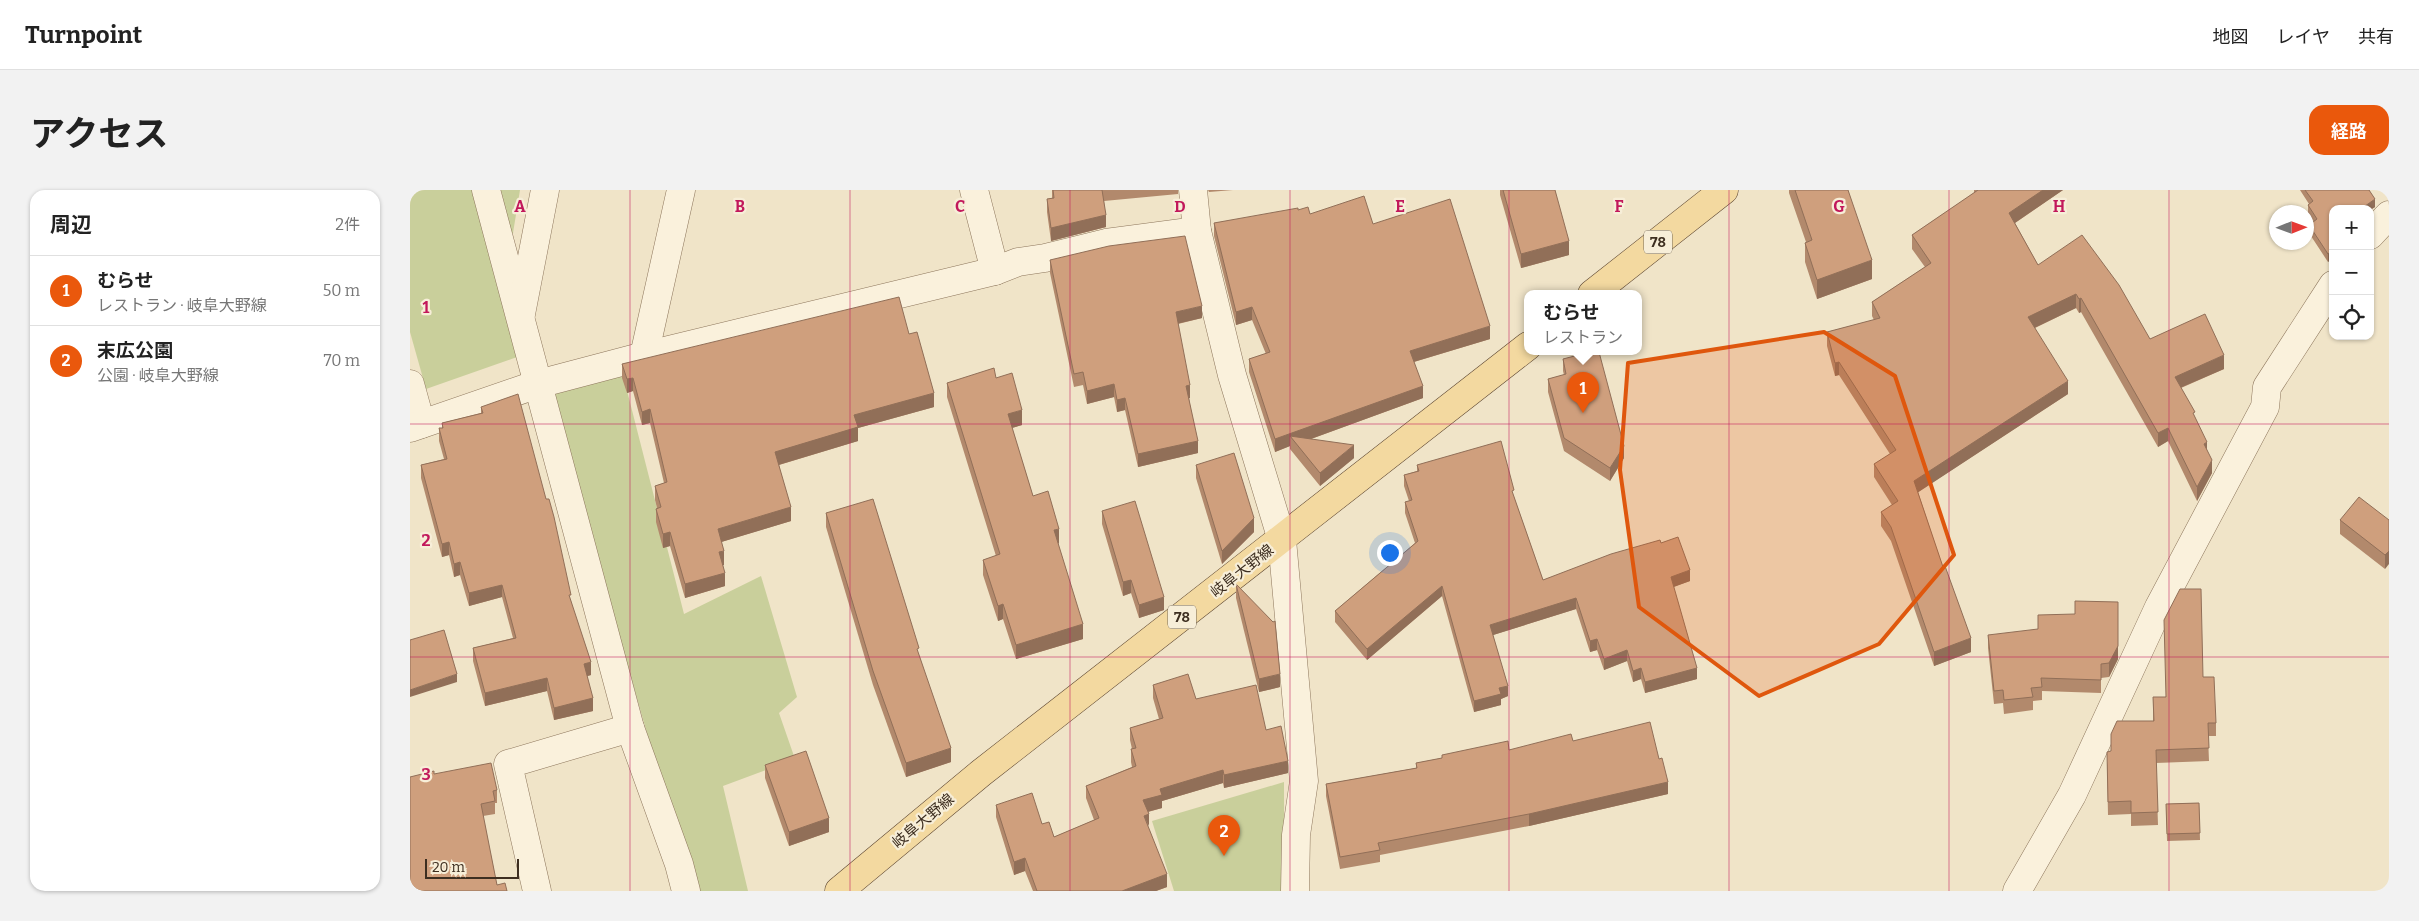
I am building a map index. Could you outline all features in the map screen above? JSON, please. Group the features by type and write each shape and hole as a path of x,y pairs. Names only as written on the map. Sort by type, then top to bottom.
{"main road":[{"name":"78","path":"1597,290 1724,190"},
{"name":"岐阜大野線","path":"839,891 981,773 1282,540 1524,349"}],"street":[{"path":"486,190 630,728 679,864 686,891"},
{"path":"521,318 545,190"},
{"path":"644,356 681,190"},
{"path":"974,190 995,271"},
{"path":"1192,190 1197,231 1232,375 1282,540 1304,781 1296,836 1295,891"},
{"path":"2374,231 2389,215"},
{"path":"410,384 416,426 538,384 644,356 995,271 1018,262 1045,258 1106,243 1197,231"},
{"path":"2017,891 2072,796 2159,608 2265,407 2267,387 2329,291"},
{"path":"537,891 508,764 630,728"}],"highlighted area":[{"path":"1824,332 1895,376 1954,555 1879,644 1759,696 1639,607 1620,470 1628,363"}],"green space":[{"path":"410,190 473,190 520,356 426,389 410,332"},
{"path":"488,190 520,190 513,233 500,237"},
{"path":"622,371 684,614 761,576 797,697 779,713 795,759 723,786 748,891 692,891 549,390"},
{"path":"1284,782 1284,891 1174,891 1152,821"}],"building":[{"path":"1053,190 1102,190 1106,215 1051,228 1047,199 1054,198"},
{"path":"1503,190 1555,190 1569,241 1521,254"},
{"path":"1795,190 1848,190 1872,260 1817,280 1805,243 1812,240"},
{"path":"1978,190 2043,190 2009,213 2038,265 2082,235 2119,285 2150,339 2205,314 2224,355 2175,377 2195,412 2193,413 2207,442 2204,444 2212,460 2197,487 2168,428 2158,433 2081,298 2079,299 2076,294 2028,317 2068,381 1914,481 1943,567 1945,566 1971,638 1934,652 1891,527 1881,512 1898,501 1874,464 1896,450 1839,362 1835,363 1827,332 1880,318 1872,302 1931,263 1912,235"},
{"path":"2305,190 2369,190 2375,199 2367,205 2329,205 2328,254 2314,233 2314,221 2317,219 2314,214 2314,205 2308,205 2313,201"},
{"path":"1364,196 1373,224 1450,199 1490,326 1410,351 1423,386 1275,439 1249,359 1270,352 1252,307 1236,312 1214,223 1308,207 1310,214"},
{"path":"1185,236 1202,306 1176,312 1190,385 1186,386 1198,441 1138,454 1125,398 1117,400 1114,384 1087,391 1083,372 1074,374 1050,260 1109,246"},
{"path":"899,297 909,334 917,332 934,393 854,415 858,427 775,452 791,507 718,529 724,551 719,552 725,573 685,584 670,532 663,534 656,509 661,507 655,486 667,482 650,409 642,412 633,378 627,379 622,364"},
{"path":"1578,355 1600,355 1624,446 1610,468 1564,438 1548,379 1566,374 1563,359"},
{"path":"994,368 996,378 1012,373 1022,410 1008,414 1033,496 1048,491 1059,529 1054,530 1083,624 1016,645 1003,604 998,606 983,560 1000,554 947,383"},
{"path":"518,394 546,499 549,499 554,517 571,595 569,595 591,662 584,664 593,698 554,708 547,678 485,693 473,648 516,638 502,585 469,593 460,562 454,564 449,542 442,544 421,465 447,459 439,428 443,428 442,423 483,413 481,407"},
{"path":"1290,436 1354,445 1320,473"},
{"path":"1501,441 1514,490 1512,491 1543,580 1611,554 1660,540 1661,543 1678,537 1690,570 1671,577 1697,668 1645,682 1641,668 1633,671 1627,650 1604,659 1597,639 1590,641 1576,598 1490,625 1508,686 1499,688 1501,694 1474,701 1442,586 1367,649 1335,611 1418,541 1405,502 1412,500 1404,475 1419,471 1417,465"},
{"path":"1234,453 1254,518 1222,551 1196,465"},
{"path":"2359,497 2389,520 2389,551 2385,555 2340,520"},
{"path":"873,499 919,648 917,649 951,748 906,763 873,671 826,513"},
{"path":"1135,501 1164,597 1139,605 1131,580 1123,582 1102,511"},
{"path":"1236,584 1273,622 1275,621 1280,674 1259,679"},
{"path":"2180,589 2201,589 2203,677 2214,677 2216,723 2208,723 2209,748 2156,750 2158,812 2131,813 2131,801 2108,802 2107,752 2111,751 2111,734 2117,721 2154,721 2153,697 2166,697 2164,620"},
{"path":"2075,601 2118,602 2118,646 2109,663 2101,664 2101,680 2041,678 2042,687 2031,688 2033,697 2004,700 2003,690 1994,691 1988,635 2038,629 2038,615 2075,614"},
{"path":"444,630 457,674 410,690 410,640"},
{"path":"1188,674 1196,699 1256,685 1266,730 1281,726 1288,761 1224,775 1223,770 1160,789 1162,795 1143,800 1149,814 1144,816 1167,874 1122,891 1037,891 1025,858 1014,862 996,805 1032,793 1042,824 1049,822 1054,837 1099,818 1086,786 1136,766 1131,749 1136,748 1130,728 1163,718 1153,685"},
{"path":"1650,722 1659,759 1662,758 1668,782 1529,814 1378,843 1380,850 1340,857 1326,784 1417,768 1416,763 1442,758 1442,755 1508,741 1509,750 1571,734 1573,741"},
{"path":"806,751 829,818 789,832 765,765"},
{"path":"491,763 497,790 493,791 495,801 481,804 497,885 505,883 507,891 410,891 410,777 434,771 434,774"},
{"path":"2199,803 2200,833 2167,834 2166,804"}],"place":[{"name":"むらせ","path":"1583,413"},
{"name":"末広公園","path":"1224,856"}]}
